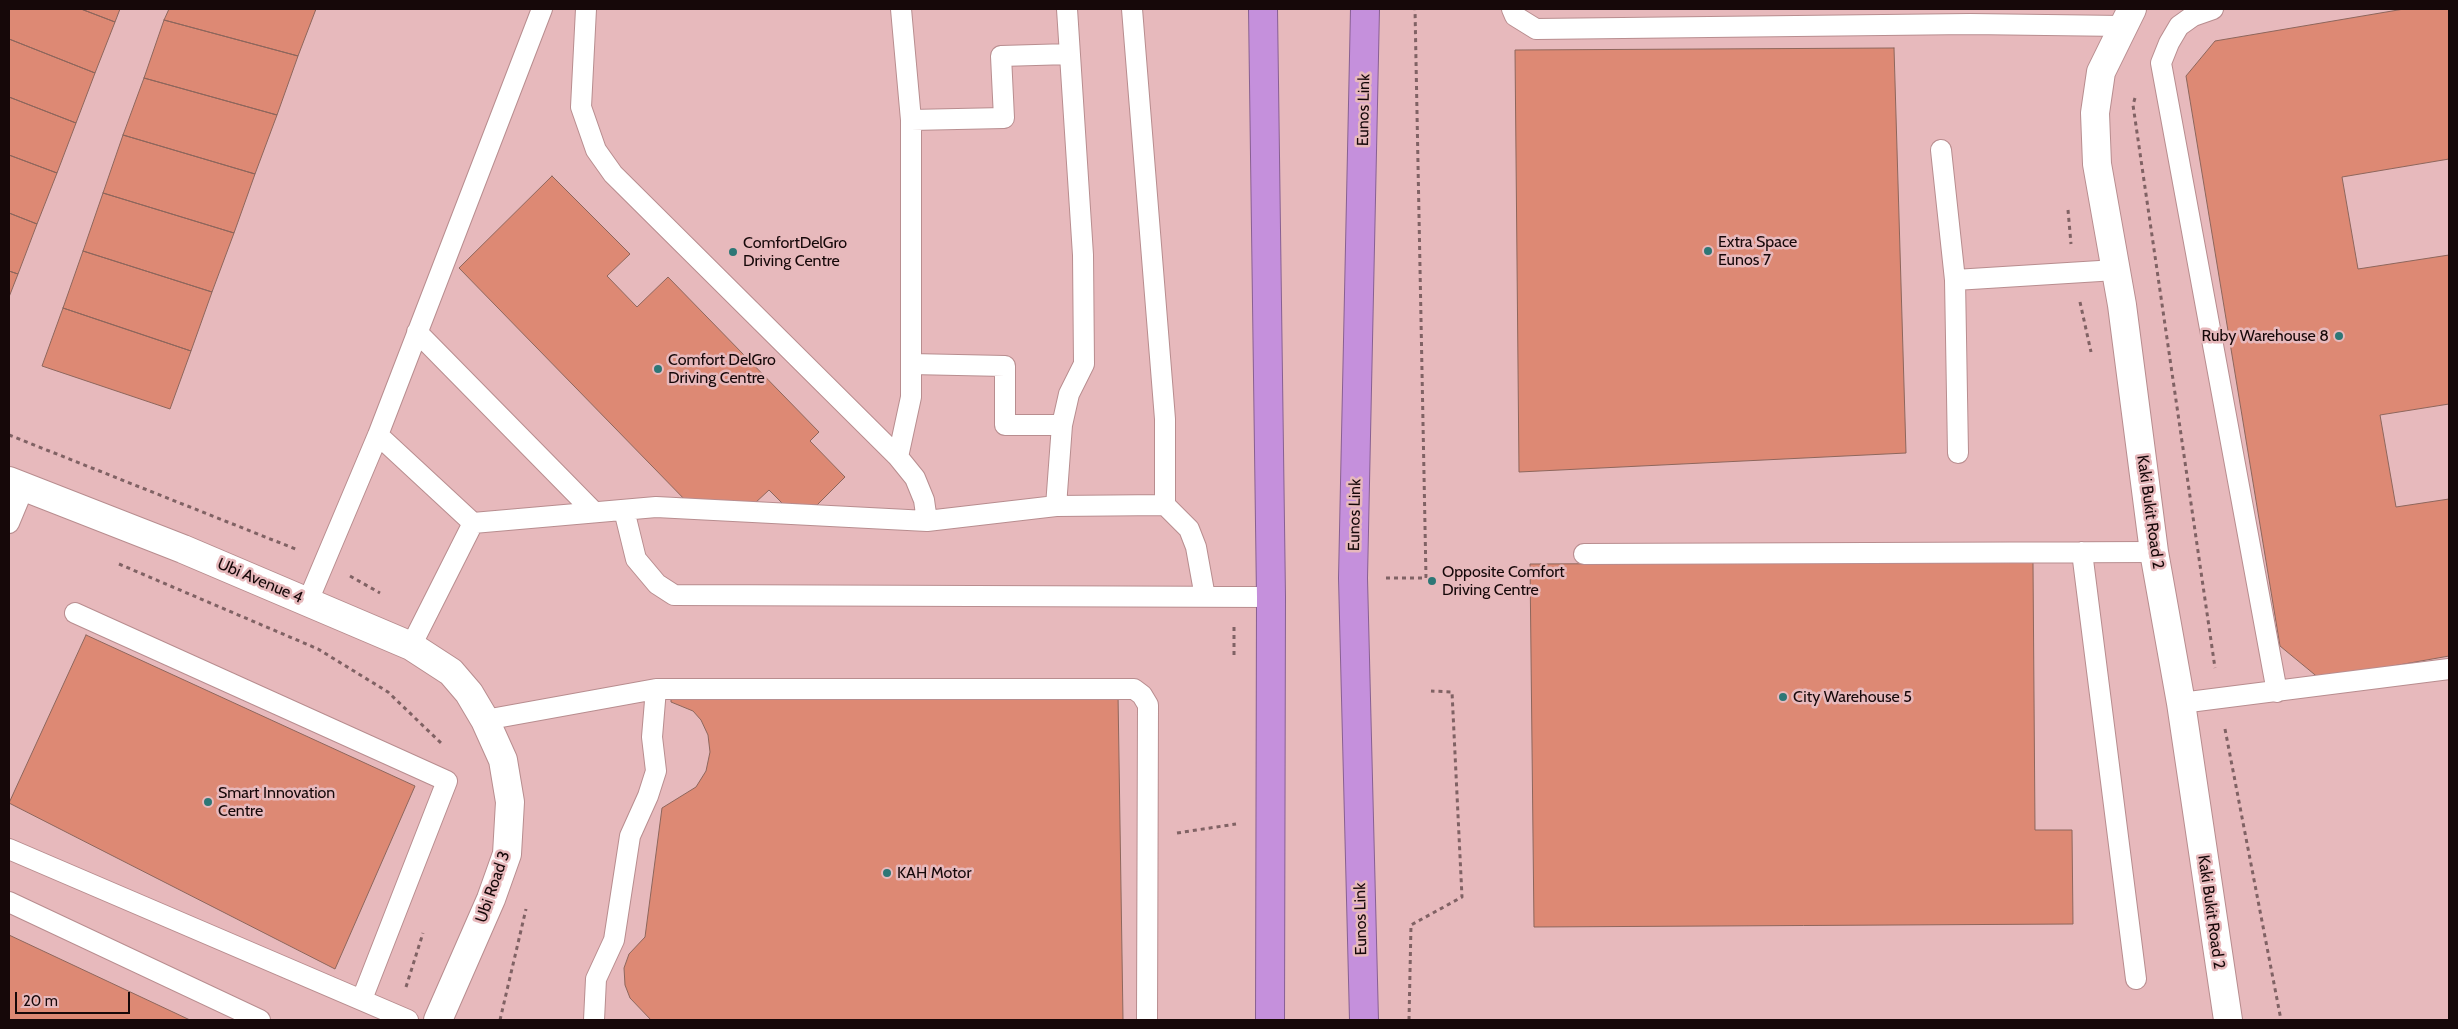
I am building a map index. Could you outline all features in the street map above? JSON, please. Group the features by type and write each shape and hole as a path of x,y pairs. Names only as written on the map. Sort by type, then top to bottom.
{"highway":[{"path":"1263,9 1271,597 1270,1020"},
{"name":"Eunos Link","path":"1364,1020 1353,578 1365,9"}],"street":[{"name":"Kaki Bukit Road 2","path":"2127,17 2101,72 2095,113 2097,164 2122,305 2154,552 2181,703 2228,1020"},
{"name":"Ubi Avenue 4","path":"16,484 183,549 411,646 450,672 469,693 485,720"},
{"name":"Ubi Road 3","path":"438,1020 491,899 507,854 510,802 503,760 485,720"}],"lane":[{"path":"308,601 378,435 542,9"},
{"path":"586,9 580,106 596,150 620,180 898,457 915,478 924,500 927,521"},
{"path":"898,457 911,397 910,120 901,9"},
{"path":"1056,506 1062,425 1069,394 1084,364 1083,255 1067,9"},
{"path":"1132,9 1165,419 1165,505 1189,529 1196,547 1205,597"},
{"path":"1512,9 1514,16 1536,29 1970,16 2127,17"},
{"path":"2212,9 2192,16 2179,26 2169,43 2161,63 2277,692"},
{"path":"910,120 1004,118 1001,56 1070,54"},
{"path":"1941,150 1955,280 1958,453"},
{"path":"1955,280 2116,270"},
{"path":"417,332 594,512"},
{"path":"911,364 1005,366 1005,425 1062,425"},
{"path":"378,435 473,523 656,507 927,521 1056,506 1165,505"},
{"path":"9,523 16,484"},
{"path":"624,510 636,558 657,584 674,595 1271,597"},
{"path":"411,646 473,523"},
{"path":"2082,552 2136,979"},
{"path":"1584,554 2154,552"},
{"path":"75,613 447,781 362,999"},
{"path":"2181,703 2449,669"},
{"path":"485,720 656,690 1134,688 1142,695 1148,705 1146,1020"},
{"path":"594,1020 596,979 614,940 630,836 648,796 656,771 652,737 656,690"},
{"path":"9,849 408,1020"},
{"path":"9,902 260,1020"}],"path":[{"path":"1415,9 1426,578"},
{"path":"2135,96 2136,125 2219,697 2281,1020"},
{"path":"1234,598 1234,657"},
{"path":"1409,1020 1411,925 1462,897 1452,692 1431,691"},
{"path":"1170,834 1236,826 1236,816"}],"building":[{"path":"9,9 81,9 115,22 95,73 9,39"},
{"path":"81,9 120,9 115,22"},
{"path":"169,9 316,9 298,56 164,20"},
{"name":"Ruby Warehouse 8","path":"2404,9 2449,9 2449,159 2342,177 2358,269 2449,255 2449,404 2380,415 2396,507 2449,499 2449,656 2320,679 2280,646 2186,76 2215,41"},
{"path":"164,20 298,56 277,115 144,78"},
{"path":"9,39 95,73 76,123 9,97"},
{"name":"Extra Space Eunos 7","path":"1894,48 1906,453 1519,472 1515,50"},
{"path":"144,78 277,115 255,174 123,135"},
{"path":"9,97 76,123 57,173 9,155"},
{"path":"123,135 255,174 234,233 103,193"},
{"path":"9,155 57,173 37,224 9,213"},
{"name":"Comfort DelGro Driving Centre","path":"552,176 630,254 607,276 637,307 668,277 819,432 810,441 845,477 817,505 783,504 769,490 754,504 690,505 459,268"},
{"path":"103,193 234,233 212,292 83,251"},
{"path":"9,213 37,224 18,274 9,271"},
{"path":"83,251 212,292 191,351 63,308"},
{"path":"9,271 18,274 9,297"},
{"path":"63,308 191,351 170,409 42,366"},
{"name":"City Warehouse 5","path":"2033,562 2035,830 2072,830 2073,924 1534,927 1530,564"},
{"name":"Smart Innovation Centre","path":"86,635 415,786 335,969 9,803"},
{"name":"KAH Motor","path":"671,692 1118,694 1123,1020 651,1020 630,998 625,985 624,968 629,954 645,937 662,808 696,787 706,771 710,752 708,735 701,720 693,711 671,702"},
{"path":"9,935 190,1020 9,1020"}],"place":[{"name":"Extra Space Eunos 7","path":"1708,251"},
{"name":"ComfortDelGro Driving Centre","path":"733,252"},
{"name":"Ruby Warehouse 8","path":"2339,336"},
{"name":"Comfort DelGro Driving Centre","path":"658,369"},
{"name":"Opposite Comfort Driving Centre","path":"1432,581"},
{"name":"City Warehouse 5","path":"1783,697"},
{"name":"Smart Innovation Centre","path":"208,802"},
{"name":"KAH Motor","path":"887,873"}]}
